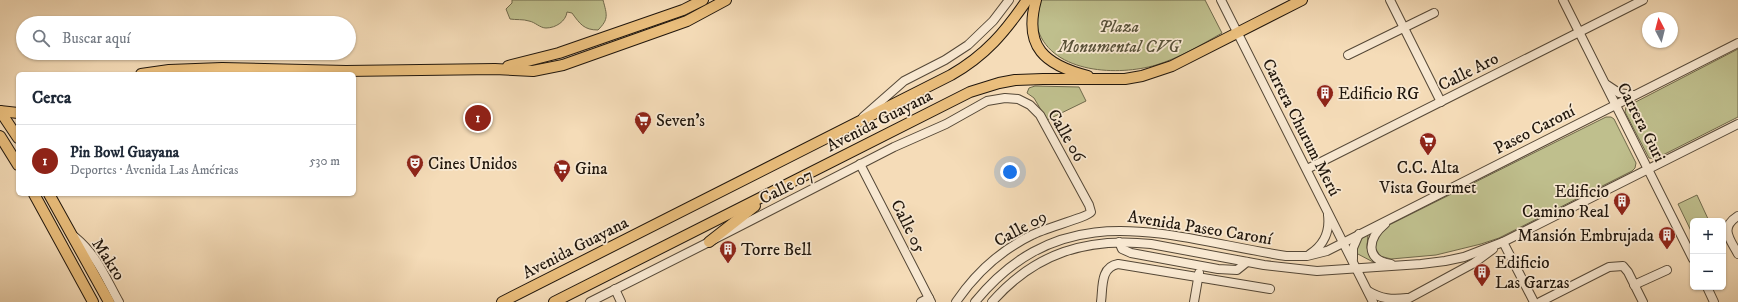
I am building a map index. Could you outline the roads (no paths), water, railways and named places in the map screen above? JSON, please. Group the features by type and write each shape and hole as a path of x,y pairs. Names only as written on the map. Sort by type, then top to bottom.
{"main road":[{"path":"495,69 548,57 663,17 703,0"},
{"path":"155,72 215,68 346,71 495,69 534,71 552,68 669,28 698,16 726,0"},
{"name":"Avenida Guayana","path":"502,302 951,75 973,62 993,45 1004,33 1028,0"},
{"path":"1036,0 1032,13 1032,32 1034,40 1042,54 1048,60 1062,68 1103,80"},
{"name":"Avenida Guayana","path":"554,302 912,121 985,87 999,83 1030,79 1125,79 1160,71 1302,0"},
{"path":"663,17 669,28"},
{"path":"0,111 16,113"},
{"path":"0,111 16,132"},
{"path":"0,136 16,161"},
{"path":"11,152 16,136"},
{"path":"709,242 739,217 785,185"},
{"path":"35,196 93,302"},
{"path":"50,196 109,302"},
{"path":"77,273 86,302"}],"street":[{"path":"854,124 904,82 945,60 968,45 993,21 1009,0"},
{"name":"Carrera Churum Merú","path":"1221,0 1373,302"},
{"path":"1390,0 1441,102"},
{"name":"Carrera Guri","path":"1563,0 1649,168 1691,254"},
{"name":"Calle Aro","path":"1307,169 1643,0"},
{"path":"1348,55 1434,13"},
{"name":"Paseo Caroní","path":"1344,242 1738,43"},
{"path":"1606,84 1619,93 1625,95 1631,96 1639,93"},
{"name":"Calle 06","path":"998,99 1012,97 1018,98 1035,109 1040,115 1089,205 1091,212"},
{"name":"Calle 07","path":"590,302 918,135 946,124 987,101 998,99"},
{"path":"1357,268 1421,264 1464,257 1503,242 1738,124"},
{"name":"Calle 05","path":"860,164 930,300"},
{"path":"1307,256 1321,246 1326,236 1329,223 1327,208"},
{"name":"Calle 09","path":"956,302 990,264 1017,243 1048,228 1083,218 1091,212"},
{"path":"1738,216 1727,226 1728,235 1738,254"},
{"path":"1393,217 1376,232 1371,241 1371,248 1372,253 1379,260 1399,266"},
{"name":"Avenida Paseo Caroní","path":"975,302 1000,275 1025,256 1039,248 1069,236 1102,230 1120,229 1153,232 1286,256 1307,256 1327,251 1344,242"},
{"path":"1353,260 1353,248 1359,234"},
{"name":"Makro","path":"72,235 93,254 119,302"},
{"path":"1119,242 1122,249 1131,253 1200,266 1232,271 1241,268 1247,262"},
{"name":"Avenida Paseo Caroní","path":"992,302 1020,275 1045,260 1073,248 1119,242 1164,246 1247,262 1307,270 1357,268"},
{"path":"1402,302 1474,263 1503,242"},
{"path":"1503,242 1534,302"},
{"path":"1101,302 1105,273 1110,266 1115,264 1130,265 1198,278 1270,289"},
{"path":"1194,302 1200,266"},
{"path":"1540,302 1608,267 1623,266 1643,302"},
{"path":"1634,286 1667,270"},
{"path":"615,289 621,302"},
{"path":"1708,290 1714,302"},
{"path":"1368,291 1382,298 1409,298"},
{"path":"920,302 930,300"}],"place":[{"name":"Edificio RG","path":"1325,108"},
{"name":"Pin Bowl Guayana","path":"478,118"},
{"name":"Seven's","path":"643,135"},
{"name":"C.C. Alta Vista Gourmet","path":"1428,156"},
{"name":"Cines Unidos","path":"415,178"},
{"name":"Gina","path":"562,183"},
{"name":"Edificio Camino Real","path":"1622,216"},
{"name":"Mansión Embrujada","path":"1667,250"},
{"name":"Torre Bell","path":"728,264"},
{"name":"Edificio Las Garzas","path":"1482,287"}],"park label":[{"name":"Plaza Monumental CVG","path":"1119,36"}]}
